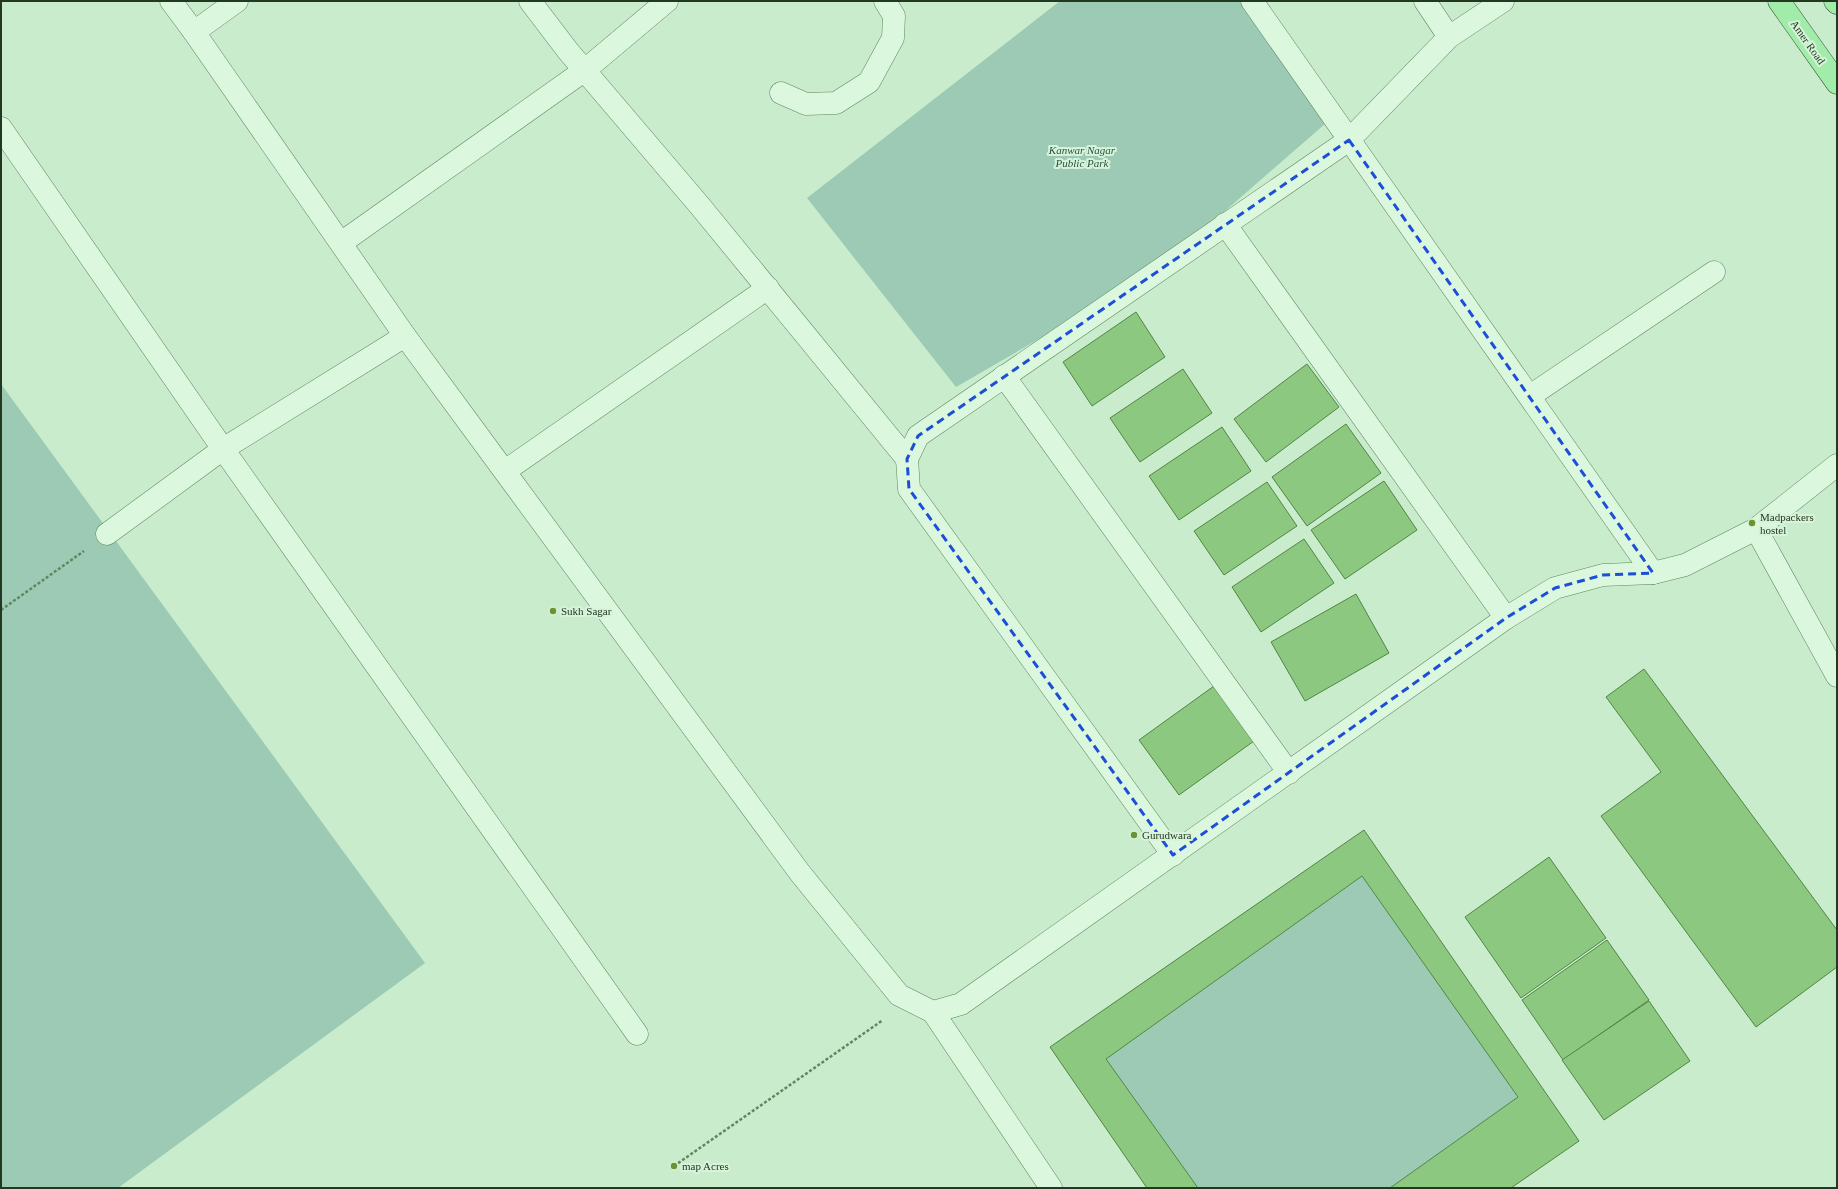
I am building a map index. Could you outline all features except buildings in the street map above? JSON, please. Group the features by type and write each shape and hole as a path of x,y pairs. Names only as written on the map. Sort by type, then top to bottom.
{"main road":[{"name":"Amer Road","path":"1779,1 1837,83"}],"street":[{"path":"171,1 405,336 800,873 899,995 933,1012 1051,1188"},
{"path":"194,32 237,1"},
{"path":"530,1 568,51 768,288 906,459 910,489 1173,855"},
{"path":"341,243 585,70 667,1"},
{"path":"781,93 806,104 836,103 868,82 893,38 894,16 885,1"},
{"path":"1252,1 1653,573"},
{"path":"1425,1 1448,37"},
{"path":"906,459 918,436 1349,140 1448,37 1503,1"},
{"path":"1,128 223,449 637,1034"},
{"path":"1225,224 1506,618"},
{"path":"1530,396 1714,272"},
{"path":"505,472 768,288"},
{"path":"107,534 223,449 405,336"},
{"path":"1004,376 1289,773"},
{"path":"933,1012 961,1004 1506,618 1555,588 1603,575 1653,573 1685,565 1756,529 1837,465"},
{"path":"1756,529 1837,676"}],"path":[{"path":"1,610 107,534"},
{"path":"674,1166 911,1001"}],"highlighted area":[{"path":"1349,140 1653,573 1603,575 1555,588 1506,618 1173,855 909,489 907,459 918,436"}],"green space":[{"name":"Kanwar Nagar Public Park","path":"1060,1 1242,1 1333,117 1155,272 956,387 807,198"},
{"path":"1,384 425,963 118,1188 1,1188"},
{"path":"1362,876 1518,1097 1390,1188 1198,1188 1106,1059"}],"place":[{"name":"Madpackers hostel","path":"1752,523"},
{"name":"Sukh Sagar","path":"553,611"},
{"name":"Gurudwara","path":"1134,835"},
{"name":"map Acres","path":"674,1166"}]}
